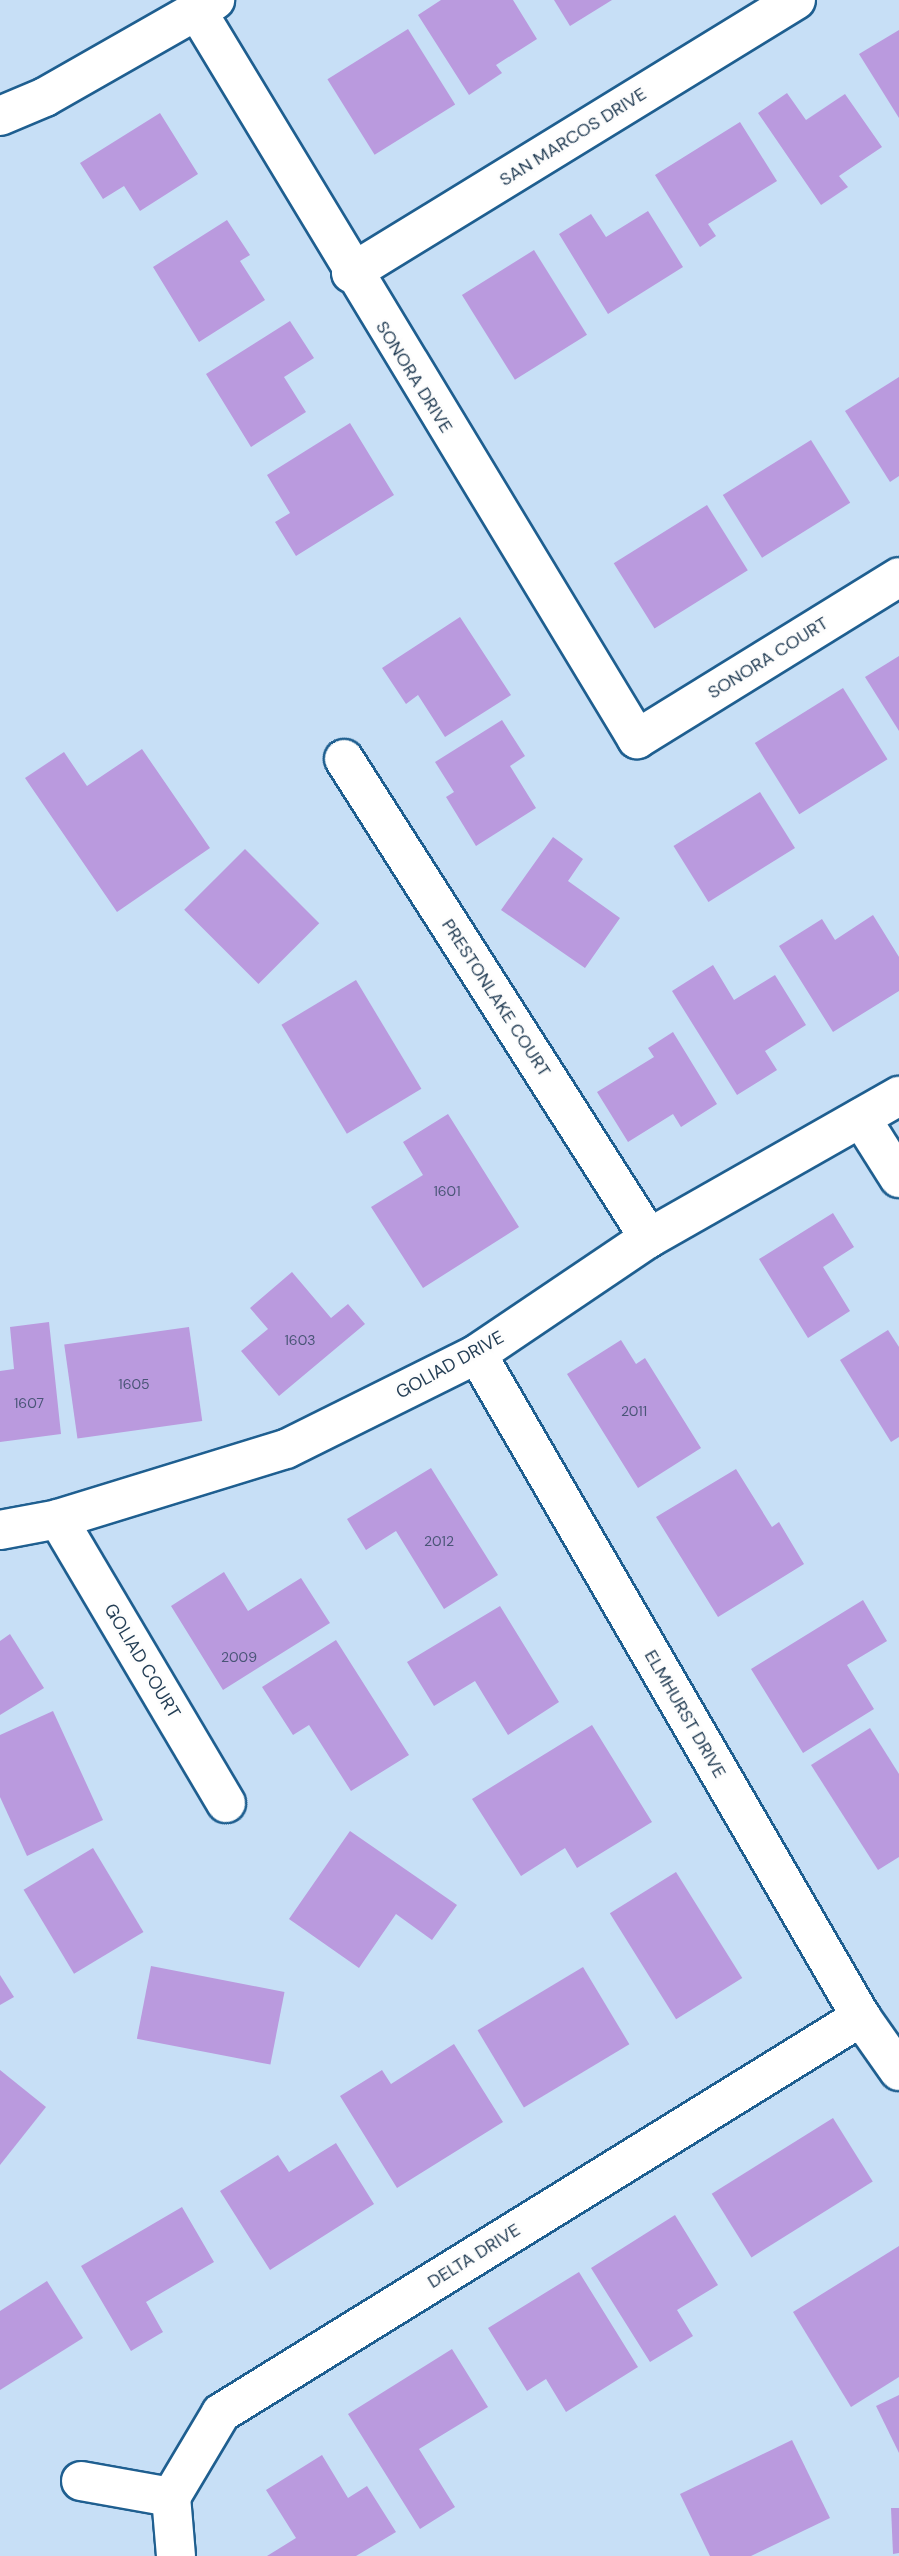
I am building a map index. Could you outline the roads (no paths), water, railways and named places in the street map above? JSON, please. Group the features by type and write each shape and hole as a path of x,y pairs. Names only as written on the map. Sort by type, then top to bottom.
{"street":[{"name":"SAN MARCOS DRIVE","path":"351,274 796,0"},
{"name":"SONORA DRIVE","path":"206,6 351,274 637,739"},
{"path":"0,116 45,97 206,6"},
{"name":"SONORA COURT","path":"637,739 899,577"},
{"name":"PRESTONLAKE COURT","path":"344,759 649,1238"},
{"name":"GOLIAD DRIVE","path":"0,1530 58,1519 286,1449 477,1354 649,1238 899,1096"},
{"path":"861,1118 899,1178"},
{"name":"ELMHURST DRIVE","path":"477,1354 861,2017 899,2071"},
{"name":"GOLIAD COURT","path":"58,1519 226,1803"},
{"name":"DELTA DRIVE","path":"172,2497 221,2413 861,2017"},
{"path":"81,2481 172,2497 176,2556"}]}
